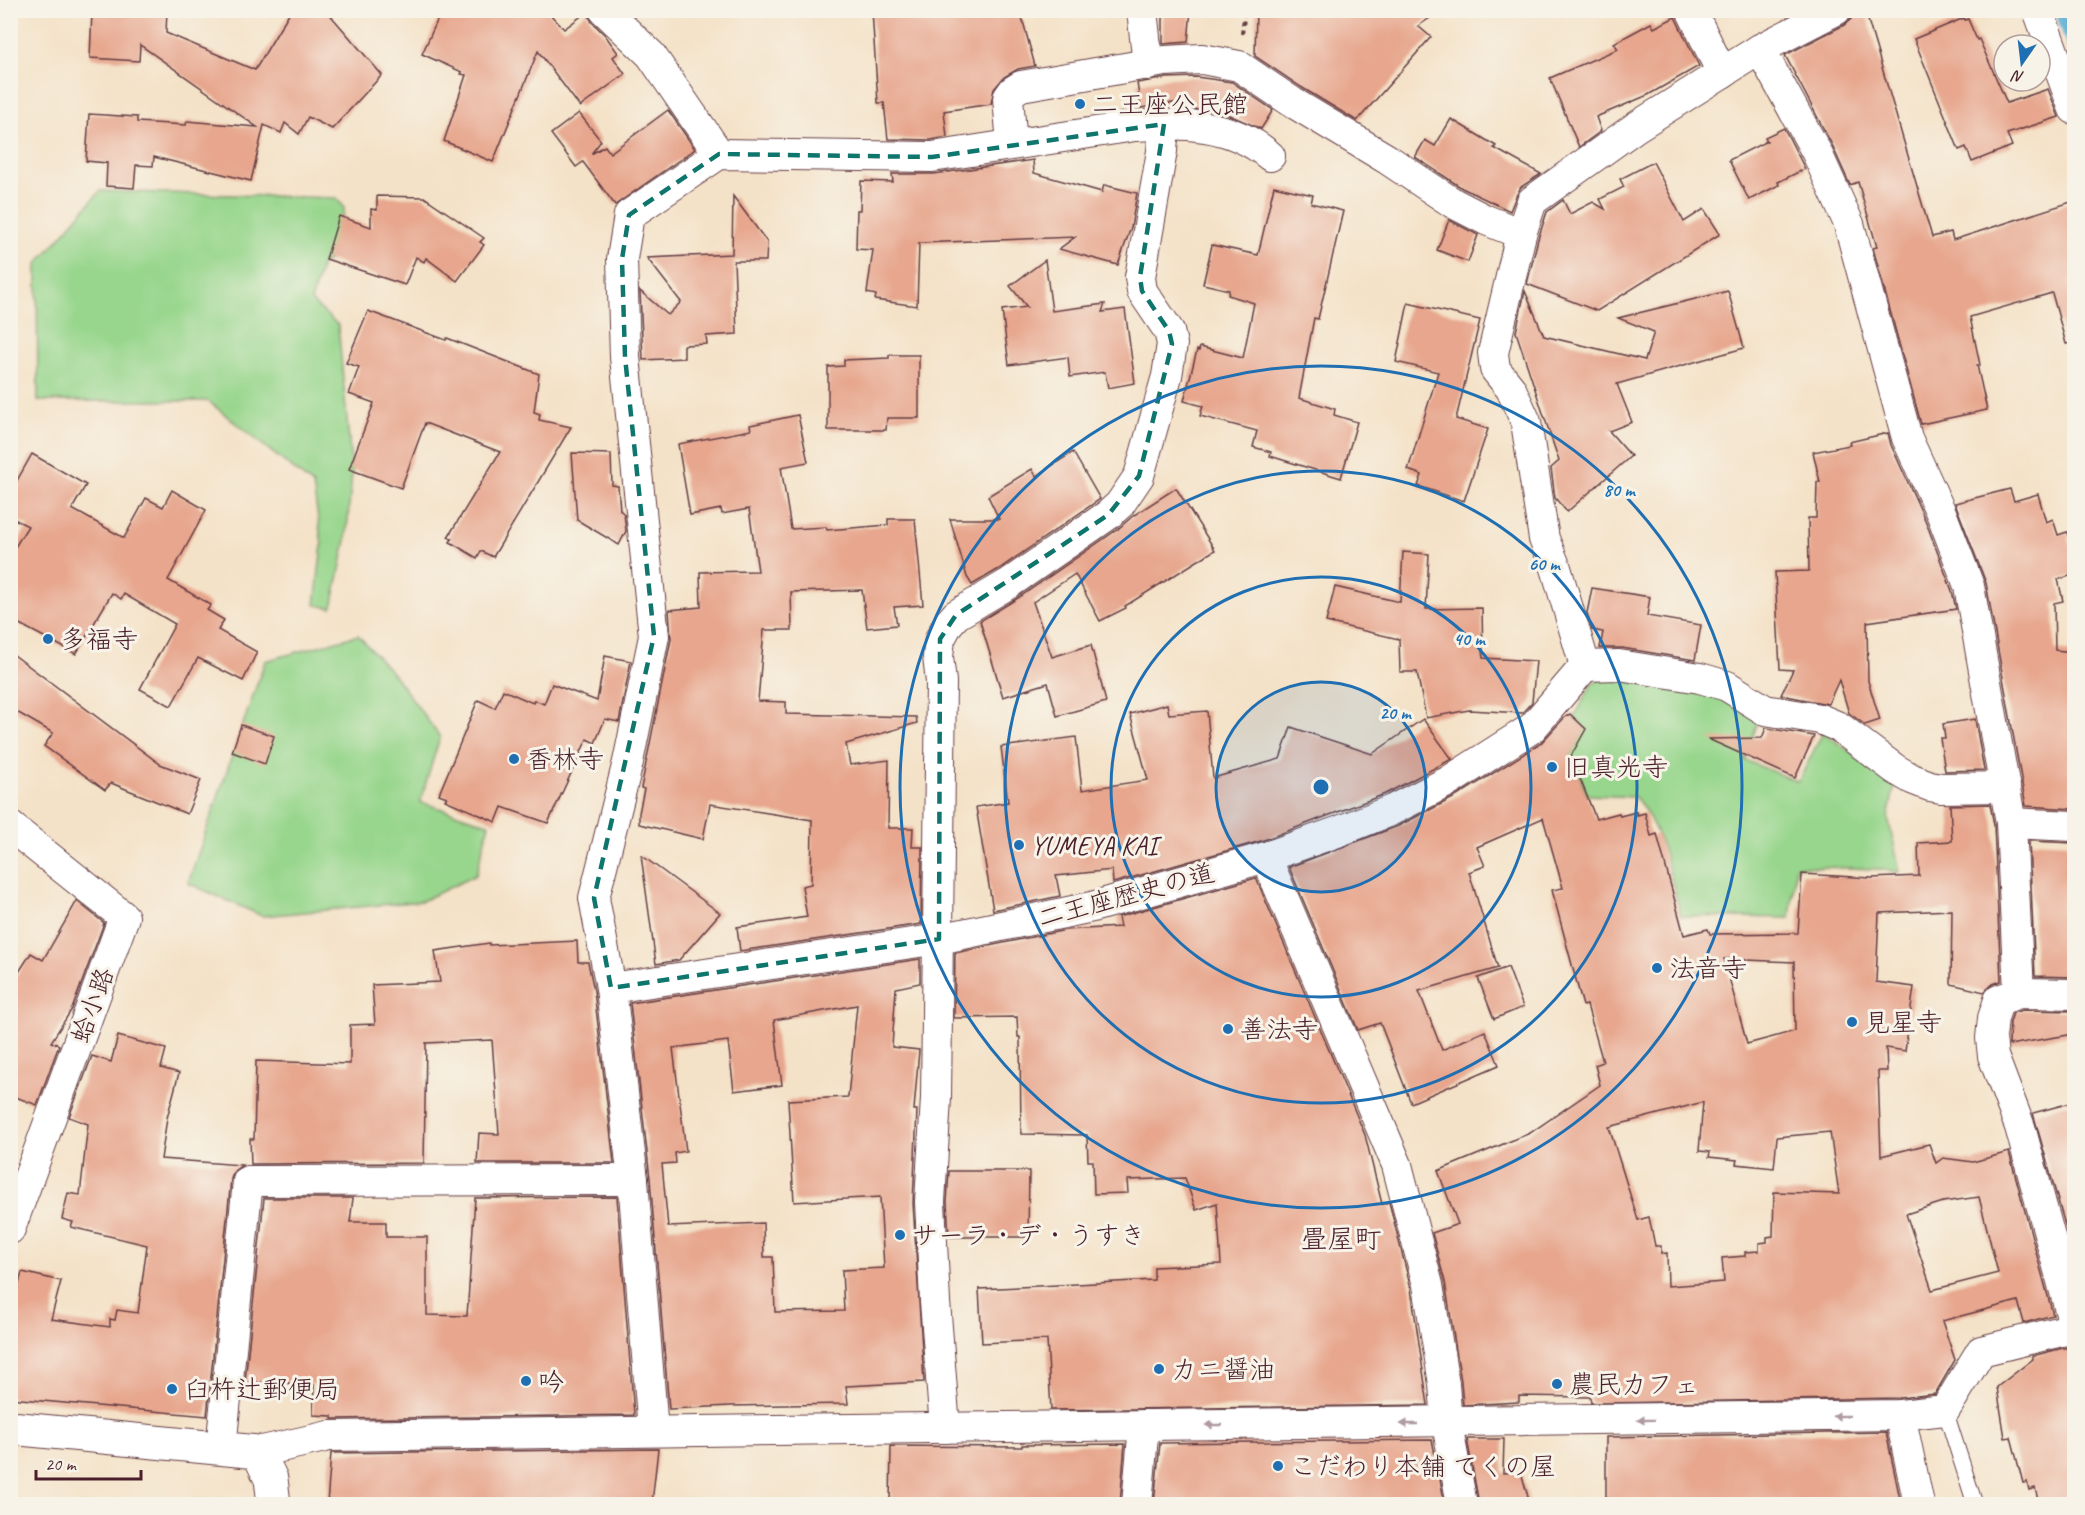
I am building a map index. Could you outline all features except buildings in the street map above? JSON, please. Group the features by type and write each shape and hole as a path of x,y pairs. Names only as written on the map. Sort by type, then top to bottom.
{"street":[{"path":"604,10 651,56 719,154"},
{"path":"1142,10 1148,65"},
{"path":"1691,10 1722,73"},
{"path":"1836,10 1760,49 1636,127 1532,201 1521,234 1493,353 1495,369 1510,389 1526,422 1544,539 1556,568 1585,666 1619,665 1709,680 1727,686 1765,710 1820,718 1839,727 1895,769 1930,786 1941,788 2005,787"},
{"path":"2038,10 2074,109"},
{"path":"1760,49 1816,151 1849,224 1907,438 1942,514 1969,586 2011,823 2019,993"},
{"path":"1012,144 1008,98 1013,91 1022,86 1165,61 1202,59 1239,66 1453,203 1521,234"},
{"path":"945,1428 930,1202 936,1098 939,939 941,682 938,657 940,639 956,615 1008,584 1108,515 1120,504 1139,476 1167,376 1172,344 1169,331 1142,291 1140,277 1159,174 1164,124"},
{"path":"653,1431 633,1180 610,987 594,898 628,762 654,636 625,357 622,259 629,215 719,154 932,157 1164,124 1203,126 1236,135 1256,144 1270,156"},
{"name":"二王座歴史の道","path":"610,987 939,939 1092,907 1266,857 1392,810 1449,781 1532,728 1585,666"},
{"path":"2011,823 2074,826"},
{"name":"蛤小路","path":"10,826 124,917 10,1229"},
{"path":"1266,857 1397,1165 1428,1285 1444,1384 1447,1424 1462,1504"},
{"path":"10,1428 258,1452 329,1436 1144,1425 1447,1424 1900,1415 1945,1410 1980,1351 2074,1327 2020,1127 1993,1056 1991,1038 1993,1018 1999,1000 2019,993 2074,994"},
{"path":"221,1448 248,1181 633,1180"},
{"path":"1900,1415 1919,1504"},
{"path":"1137,1504 1144,1425"},
{"path":"258,1452 271,1479 274,1504"}],"lane":[{"path":"1945,1410 1975,1504"}],"highlighted area":[{"path":"1164,124 1140,277 1142,291 1169,331 1172,344 1139,476 1108,515 956,615 940,639 939,939 611,988 594,898 654,636 625,357 622,259 629,215 719,154 932,157"}],"green space":[{"path":"100,191 336,198 344,207 340,253 322,264 311,301 338,325 352,473 346,540 332,608 315,605 322,545 313,485 208,401 38,401 37,264"},
{"path":"358,635 395,676 440,737 420,802 489,824 476,875 422,901 262,916 188,883 265,661"},
{"path":"1604,677 1698,691 1723,699 1758,721 1745,760 1798,782 1823,732 1895,784 1888,818 1900,872 1796,866 1790,918 1681,916 1659,838 1645,810 1635,797 1587,795 1571,756 1585,729 1574,718 1592,684"}],"waterway":[{"path":"2059,10 2074,52"}],"place":[{"name":"二王座公民館","path":"1080,104"},
{"name":"多福寺","path":"48,639"},
{"name":"香林寺","path":"514,759"},
{"name":"旧真光寺","path":"1552,767"},
{"name":"YUMEYA KAI","path":"1019,845"},
{"name":"法音寺","path":"1657,968"},
{"name":"見星寺","path":"1852,1022"},
{"name":"善法寺","path":"1228,1029"},
{"name":"サーラ・デ・うすき","path":"900,1235"},
{"name":"カニ醤油","path":"1159,1369"},
{"name":"吟","path":"526,1381"},
{"name":"農民カフェ","path":"1557,1384"},
{"name":"臼杵辻郵便局","path":"172,1389"},
{"name":"こだわり本舗 てくの屋","path":"1278,1466"}],"district":[{"name":"畳屋町","path":"1341,1239"}]}
